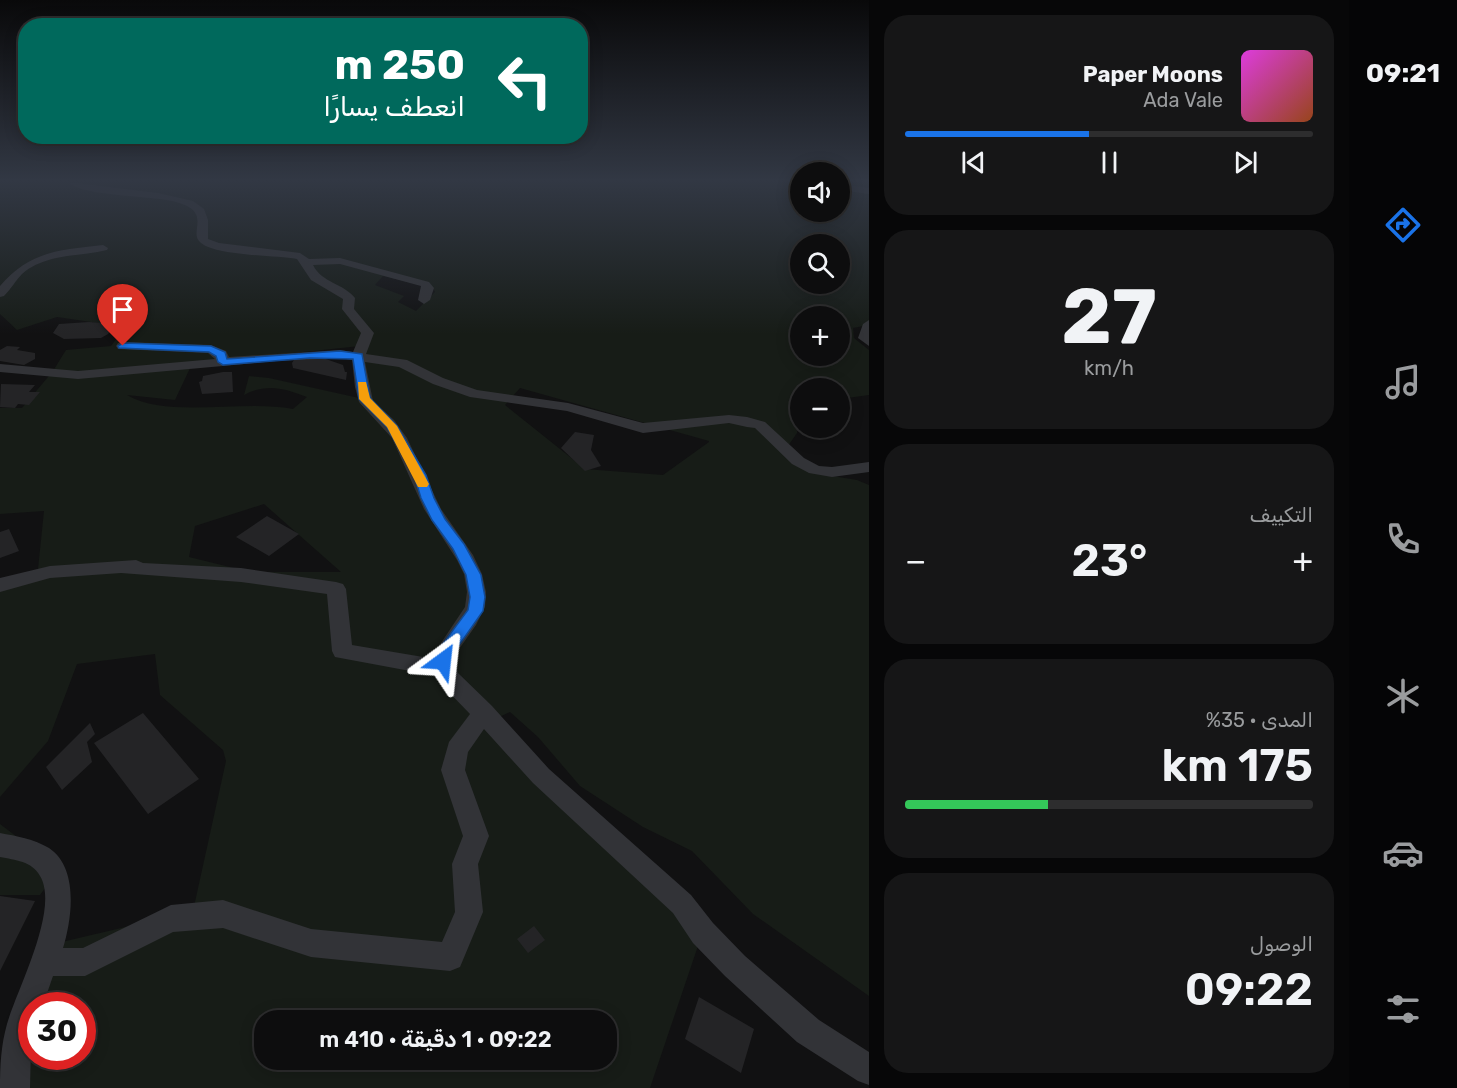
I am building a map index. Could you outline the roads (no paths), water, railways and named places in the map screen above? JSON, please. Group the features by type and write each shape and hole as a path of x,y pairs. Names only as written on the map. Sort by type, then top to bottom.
{"street":[{"path":"202,233 204,241 264,253 300,256 308,271 318,280 344,293 349,298 348,309 368,333 358,357 365,399 392,426 420,475 439,520 459,548 473,575 478,597 476,611 445,654 444,669 454,685 484,712 541,776 682,904 703,933 735,966 808,1031 869,1070"},
{"path":"0,293 19,271 33,263 66,253 103,248"},
{"path":"306,264 315,261 340,261 425,284 428,288 424,300"},
{"path":"869,324 864,338 869,342"},
{"path":"123,346 211,349 221,354 223,362"},
{"path":"0,368 78,375 340,354 402,363 438,381 475,394 568,407 643,428 722,420 747,422 760,425 798,461 814,470 832,472 869,467"},
{"path":"0,585 50,572 167,563"},
{"path":"123,568 241,575 336,589 342,651 444,669"},
{"path":"43,962 85,962 171,919 223,914 311,943 450,957 469,912 465,864 476,836 453,770 457,749 484,712"},
{"path":"0,845 36,854 50,866 59,887 57,921 22,1024 14,1088"}]}
